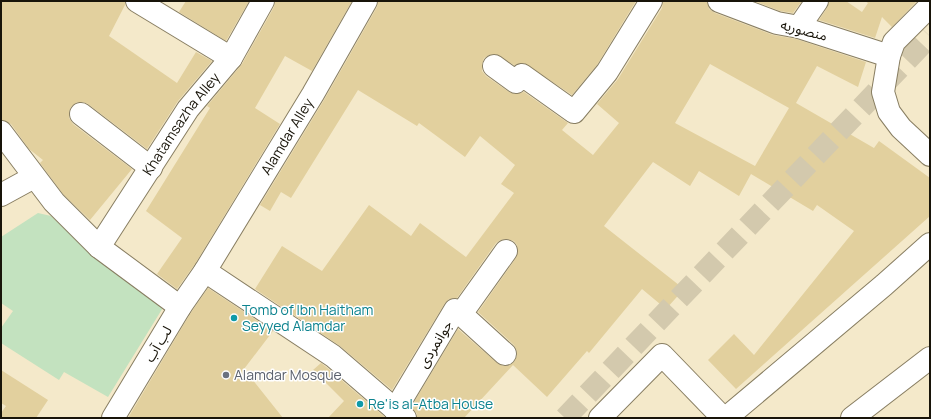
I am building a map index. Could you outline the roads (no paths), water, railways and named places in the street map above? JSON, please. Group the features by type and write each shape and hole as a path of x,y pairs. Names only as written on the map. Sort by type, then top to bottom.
{"street":[{"path":"137,1 231,58"},
{"name":"Khatamsazha Alley","path":"99,247 188,109 231,58 263,1"},
{"name":"Alamdar Alley","path":"205,271 313,94 366,1"},
{"path":"494,66 516,82 522,75 574,112 607,72 651,1"},
{"name":"منصوریه","path":"719,1 777,23 799,27 889,56"},
{"path":"799,27 817,1"},
{"path":"930,6 894,42 889,56 883,92 889,112 901,128 930,155"},
{"path":"81,114 151,168"},
{"path":"1,132 54,202 99,247 180,307"},
{"path":"1,195 34,177"},
{"path":"600,418 662,355 725,418 884,285 930,244"},
{"name":"جوانمردی","path":"400,414 455,310 461,314 506,251"},
{"path":"205,271 333,356 400,414"},
{"name":"لب آب","path":"113,418 180,307 205,271"},
{"path":"461,314 505,354"},
{"path":"852,418 930,358"}],"tunnel":[{"path":"565,418 930,36"}],"place":[{"name":"Tomb of Ibn Haitham Seyyed Alamdar","path":"234,318"},
{"name":"Alamdar Mosque","path":"226,375"},
{"name":"Re'is al-Atba House","path":"360,404"}]}
